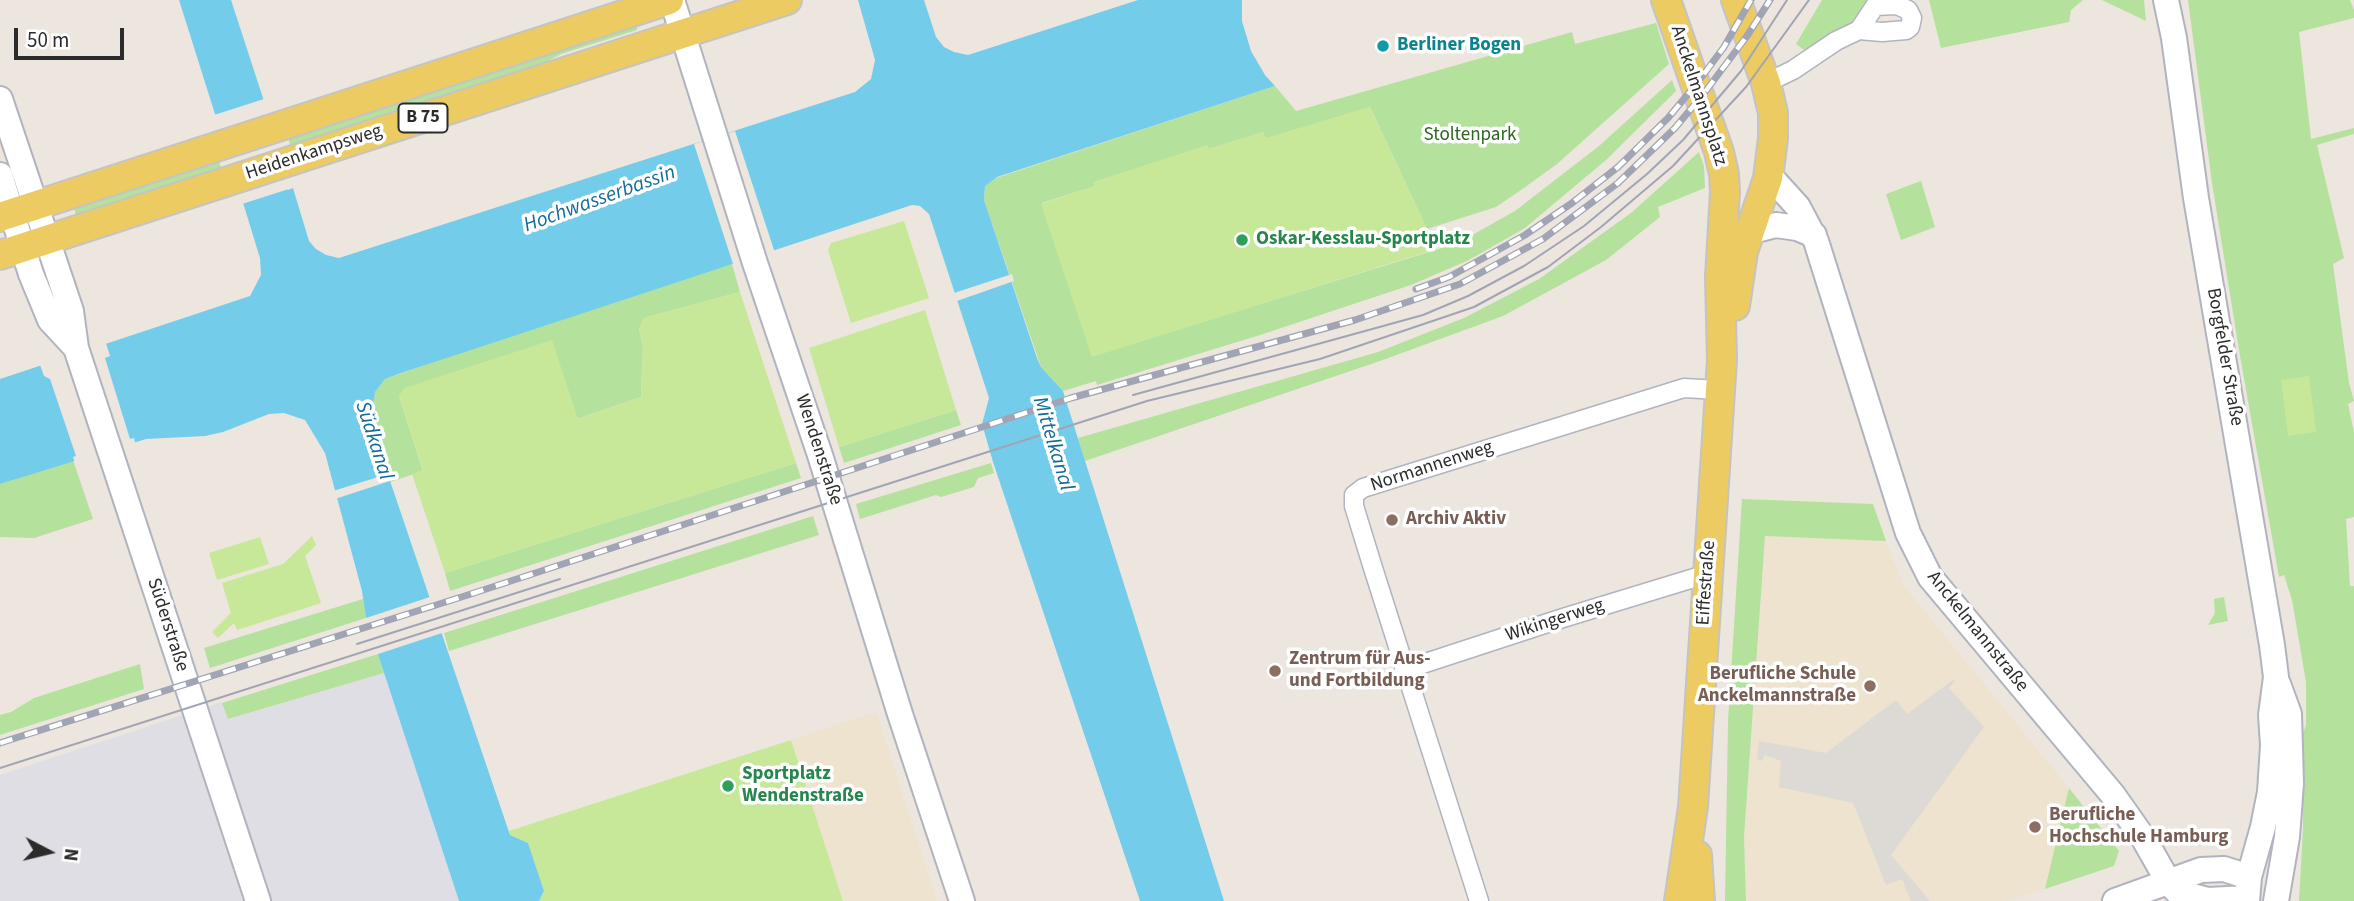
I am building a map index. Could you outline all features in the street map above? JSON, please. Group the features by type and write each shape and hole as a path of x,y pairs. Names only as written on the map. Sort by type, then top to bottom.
{"main road":[{"name":"Wendenstraße","path":"670,0 816,443 900,714 962,901"},
{"name":"Heidenkampsweg","path":"16,212 670,0"},
{"name":"Heidenkampsweg","path":"23,248 787,0"},
{"name":"Anckelmannsplatz","path":"1667,0 1719,152 1725,192"},
{"path":"1736,0 1766,83"},
{"name":"Borgfelder Straße","path":"2166,0 2174,38 2196,198 2276,677 2289,714 2291,758 2283,867 2257,895"},
{"name":"Borgfelder Straße","path":"2174,38 2177,0"},
{"name":"Eiffestraße","path":"1722,360 1735,307 1741,261 1769,175 1773,124 1766,83"},
{"name":"Süderstraße","path":"0,99 23,248 71,311 76,348 258,901"},
{"name":"Süderstraße","path":"0,175 16,212"},
{"name":"Anckelmannstraße","path":"1769,175 1793,200 1814,235 1908,533 1930,577 2113,795 2177,892"},
{"name":"Eiffestraße","path":"1679,901 1693,807 1722,360 1720,277 1725,192"},
{"path":"1749,232 1776,225 1814,235"},
{"name":"Borgfelder Straße","path":"2257,895 2270,792 2273,745 2271,715 2276,677"},
{"name":"Eiffestraße","path":"1693,807 1700,901"},
{"path":"2115,901 2177,892 2208,900 2257,895"}],"street":[{"path":"1766,83 1859,30"},
{"name":"Normannenweg","path":"1479,901 1404,670 1354,506 1354,495 1363,488 1684,388 1719,390"},
{"name":"Wikingerweg","path":"1404,670 1707,575"}],"shaded area":[{"name":"Berufliche Schule Anckelmannstraße","path":"1765,536 1886,541 1903,585 2069,788 2045,889 2006,901 1746,901 1744,837"},
{"path":"384,673 459,901 0,901 0,775 222,702 228,719"},
{"path":"1955,681 1949,688 1984,727 1891,855 1930,901 1911,901 1902,879 1886,885 1853,803 1779,787 1781,761 1765,755 1762,761 1757,759 1759,741 1826,753 1896,700 1907,714"},
{"path":"876,712 937,901 843,901 791,740"}],"green space":[{"path":"1822,0 1870,0 1845,30 1807,52 1796,44"},
{"path":"1929,0 2083,0 2071,10 2069,22 1941,48"},
{"path":"2102,0 2144,0 2146,21 2104,1"},
{"path":"2188,0 2350,0 2354,10 2354,18 2299,32 2311,139 2354,128 2354,134 2317,145 2344,258 2333,264 2349,383 2354,401 2348,404 2354,432 2354,517 2346,519 2350,586 2354,586 2354,901 2299,901 2303,829 2301,739 2306,725 2306,682 2292,600 2284,575 2279,577 2239,350 2212,183"},
{"path":"636,21 637,30 561,54 527,72 291,149 287,132"},
{"name":"Stoltenpark","path":"1656,23 1669,64 1557,164 1521,190 1496,207 1427,229 1370,107 1265,139 1263,132 1209,149 1207,146 1094,182 1095,186 1042,203 1092,356 1458,243 1515,211 1599,146 1672,80 1676,91 1606,160 1525,228 1469,260 1411,285 1097,385 1096,381 1063,391 1041,367 984,200 985,186 990,180 1275,86 1296,111 1572,32 1575,44"},
{"name":"Oskar-Kesslau-Sportplatz","path":"1370,107 1427,229 1433,250 1092,357 1041,204 1095,186 1094,182 1207,145 1209,149 1263,132 1266,138"},
{"path":"1699,152 1704,166 1705,188 1658,207 1660,217 1606,260 1503,316 1380,361 1085,461 1078,438 1378,352 1464,318 1539,279 1631,213"},
{"path":"219,161 222,171 77,218 74,209"},
{"path":"1921,181 1935,227 1901,240 1886,194"},
{"path":"904,221 929,298 851,323 828,250 831,243"},
{"path":"732,264 740,292 644,318 639,329 643,346 641,397 577,419 399,396 423,471 390,482 373,407 375,392 385,379"},
{"path":"740,292 796,463 445,573 412,474 423,470 399,396 404,388 552,340 578,419 641,397 643,346 639,329 644,318"},
{"path":"925,310 956,410 839,447 809,348"},
{"path":"2309,376 2316,432 2288,436 2281,380"},
{"path":"956,410 961,425 844,463 839,447"},
{"path":"73,460 93,519 34,538 0,537 0,484"},
{"path":"796,463 801,478 450,591 445,573"},
{"path":"991,463 994,473 978,478 974,487 941,497 936,495 860,519 856,504"},
{"path":"1742,499 1873,504 1886,541 1765,536 1744,837 1746,901 1725,901 1728,721"},
{"path":"813,516 819,535 449,651 444,633"},
{"path":"312,536 316,545 305,556 321,603 237,630 234,623 218,638 212,632 231,613 222,583 283,564"},
{"path":"260,537 269,564 217,580 209,553"},
{"path":"2224,597 2228,621 2208,625 2215,613 2214,599"},
{"path":"363,599 366,618 210,668 204,648"},
{"path":"378,654 384,673 228,719 222,703"},
{"path":"140,664 144,689 0,735 0,715 11,712 34,698"},
{"name":"Sportplatz Wendenstraße","path":"791,740 843,901 539,901 544,891 528,843 510,835 509,831"},
{"path":"2069,788 2119,851 2114,866 2045,889"}],"water":[{"path":"179,0 231,0 263,98 288,190 293,188 309,241 326,255 339,258 855,92 871,79 875,60 858,0 924,0 936,37 944,47 968,55 1138,0 1242,0 1242,21 1251,51 1275,86 997,177 985,186 984,200 1037,358 1041,367 1063,391 1224,901 1140,901 993,462 982,424 989,398 929,214 920,206 912,205 401,373 385,379 375,392 373,407 384,463 510,835 528,843 544,891 539,901 459,901 366,618 362,591 325,453 305,420 284,413 269,414 205,436 146,439 0,484 0,379 250,296 261,275 260,258"}],"pier":[{"path":"264,99 292,188 242,204 214,115"},
{"path":"735,131 775,253 734,267 694,144"},
{"path":"1012,274 1014,281 954,302 951,294"},
{"path":"105,340 110,356 105,358 130,439 134,438 136,446 75,463 73,457 76,456 50,379 44,376 39,362"},
{"path":"391,473 393,480 335,499 333,491"},
{"path":"433,596 445,632 375,655 363,619"}],"tram line":[{"path":"1133,395 1423,315 1468,296 1524,266 1584,226 1683,140 1741,71 1787,0"},
{"path":"0,768 1147,401 1320,359 1474,307 1548,267 1601,227 1673,166 1746,87 1809,0"},
{"path":"357,644 560,579"}],"railway":[{"path":"1416,289 1449,277 1525,235 1618,167 1668,118 1698,82 1724,47 1751,0"},
{"path":"0,743 474,593 1071,398 1355,320 1460,284 1543,239 1618,183 1675,128 1705,92 1770,0"}],"place":[{"name":"Berliner Bogen","path":"1383,46"},
{"name":"Oskar-Kesslau-Sportplatz","path":"1242,240"},
{"name":"Archiv Aktiv","path":"1392,520"},
{"name":"Zentrum für Aus- und Fortbildung","path":"1275,671"},
{"name":"Berufliche Schule Anckelmannstraße","path":"1870,686"},
{"name":"Sportplatz Wendenstraße","path":"728,786"},
{"name":"Berufliche Hochschule Hamburg","path":"2035,827"}],"water label":[{"name":"Hochwasserbassin","path":"600,200"},
{"name":"Südkanal","path":"373,441"},
{"name":"Mittelkanal","path":"1052,444"}]}
